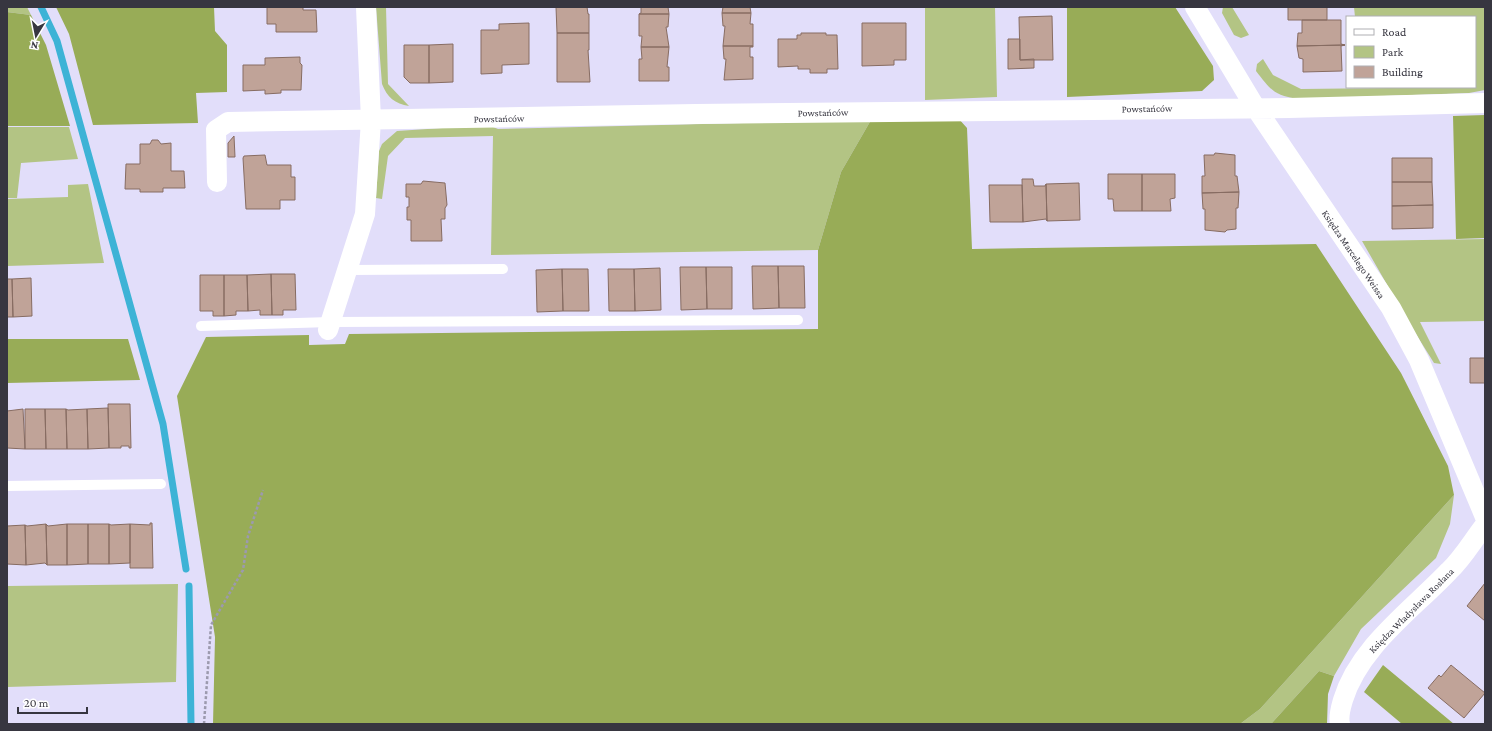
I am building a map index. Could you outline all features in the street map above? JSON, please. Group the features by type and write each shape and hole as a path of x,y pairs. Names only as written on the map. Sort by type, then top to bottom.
{"street":[{"path":"329,326 349,270 365,214 371,120 366,7"},
{"name":"Księdza Marcelego Weissa","path":"1195,7 1255,107 1391,308 1419,360 1485,517"},
{"name":"Powstańców","path":"217,182 216,130 228,122 665,114 1255,107 1289,108 1485,103"},
{"name":"Księdza Władysława Rosłana","path":"1340,723 1345,693 1355,671 1368,652 1451,570 1485,525"}],"lane":[{"path":"349,270 503,269"},
{"path":"201,326 329,326 798,320"},
{"path":"7,486 161,484"}],"path":[{"path":"204,724 211,625 243,570 248,536 263,490"}],"green space":[{"path":"7,7 27,7 31,15 7,12"},
{"path":"56,7 214,7 215,31 227,45 227,92 196,93 198,123 93,125 69,34"},
{"path":"376,7 386,7 388,84 409,106 400,104 392,99 386,93 382,84"},
{"path":"925,7 995,7 997,97 925,100"},
{"path":"1067,7 1175,7 1213,66 1214,80 1202,91 1067,97"},
{"path":"1223,7 1232,7 1249,35 1241,38 1234,35 1222,13"},
{"path":"1354,7 1485,7 1485,90 1469,93 1298,99 1283,96 1273,91 1256,71 1257,64 1263,59 1273,75 1301,89 1476,88 1476,16 1355,16"},
{"path":"7,12 31,15 46,45 70,126 7,126"},
{"path":"1485,115 1485,238 1456,239 1453,116"},
{"path":"958,118 967,128 972,249 1316,244 1401,373 1448,466 1454,495 1260,709 1240,724 213,724 215,637 177,396 206,337 309,335 309,345 345,344 349,334 818,329 818,250 841,172 871,120"},
{"path":"871,120 841,172 818,250 491,255 493,136 405,138 388,156 382,199 376,198 379,151 382,144 397,131 488,125 498,129"},
{"path":"7,127 69,127 78,159 21,163 17,198 7,198"},
{"path":"88,184 104,263 7,266 7,199 68,197 68,185"},
{"path":"1485,239 1485,321 1420,322 1441,364 1434,363 1409,323 1362,241"},
{"path":"7,339 128,339 140,380 7,383"},
{"path":"1454,495 1450,524 1436,558 1361,629 1334,676 1319,671 1271,724 1240,724 1260,709"},
{"path":"178,584 176,682 7,687 7,586"},
{"path":"1383,665 1454,724 1402,724 1364,692"},
{"path":"1319,671 1334,676 1328,694 1327,724 1271,724"}],"building":[{"path":"267,7 303,7 303,10 316,10 317,32 276,32 276,24 267,24"},
{"path":"556,7 587,7 589,14 589,33 557,33"},
{"path":"641,7 668,7 669,14 639,14 641,13"},
{"path":"723,7 750,7 751,13 722,13"},
{"path":"1288,7 1327,7 1327,20 1288,20"},
{"path":"722,13 751,13 750,24 753,24 753,46 723,46 725,26 723,26"},
{"path":"639,14 669,14 668,27 666,27 669,47 641,47 642,36 639,36"},
{"path":"1052,16 1053,60 1020,60 1019,17"},
{"path":"1302,20 1341,20 1341,44 1345,45 1297,46 1298,33 1302,33"},
{"path":"529,23 529,64 502,65 502,73 481,74 481,30 499,30 499,24"},
{"path":"862,23 906,23 906,60 894,60 894,65 862,66"},
{"path":"557,33 589,33 588,50 590,82 557,82"},
{"path":"801,33 826,33 826,35 837,35 838,69 827,69 827,73 810,73 810,69 798,69 798,66 778,67 778,39 797,39 797,35 801,35"},
{"path":"1008,39 1020,39 1020,60 1034,59 1034,68 1008,69"},
{"path":"453,44 453,82 429,83 429,45"},
{"path":"404,45 429,45 429,83 410,83 404,77"},
{"path":"1345,45 1341,46 1342,71 1303,72 1303,59 1299,58 1297,46"},
{"path":"723,46 753,46 750,47 750,57 753,57 753,79 724,80 726,59 724,59"},
{"path":"641,47 669,47 667,67 669,67 669,81 639,81 639,59 642,59"},
{"path":"300,57 300,63 302,65 301,90 281,90 281,93 265,94 265,90 243,91 243,65 265,65 265,58"},
{"path":"234,136 235,157 228,157 228,143"},
{"path":"152,140 158,140 161,144 171,143 171,171 184,171 185,188 163,188 163,192 140,192 140,189 125,189 126,164 140,164 140,144 150,144"},
{"path":"1215,153 1235,155 1235,176 1237,176 1239,192 1202,193 1202,176 1205,176 1204,155 1214,155"},
{"path":"265,155 267,165 291,165 291,177 295,177 295,200 280,200 280,209 246,209 243,158 244,156"},
{"path":"1392,158 1432,158 1432,182 1392,182"},
{"path":"1108,174 1142,174 1142,211 1114,211 1113,199 1108,199"},
{"path":"1142,174 1175,174 1175,198 1170,199 1171,211 1142,211"},
{"path":"1022,179 1033,179 1034,186 1045,186 1046,184 1047,221 1046,219 1023,222"},
{"path":"423,181 445,183 447,205 445,208 445,219 441,219 442,241 411,241 411,220 407,220 409,197 406,197 406,184 421,184"},
{"path":"1392,182 1432,182 1433,205 1392,206"},
{"path":"1079,183 1080,220 1047,221 1046,184"},
{"path":"989,185 1022,185 1023,222 990,222"},
{"path":"1239,192 1238,208 1236,208 1236,229 1227,230 1225,232 1205,230 1205,209 1203,209 1202,193"},
{"path":"1433,205 1433,228 1392,229 1392,206"},
{"path":"752,266 778,266 779,308 753,309"},
{"path":"778,266 804,266 805,308 779,308"},
{"path":"680,267 706,267 707,309 681,310"},
{"path":"706,267 732,267 732,309 707,309"},
{"path":"660,268 661,310 635,311 634,269"},
{"path":"562,269 588,269 589,311 563,311"},
{"path":"562,269 563,311 537,312 536,270"},
{"path":"608,269 634,269 635,311 609,311"},
{"path":"271,274 295,274 296,310 283,310 283,315 272,315"},
{"path":"271,274 272,315 260,315 260,310 248,311 247,275"},
{"path":"200,275 224,275 224,316 213,316 213,311 200,311"},
{"path":"224,275 247,275 248,311 236,311 236,315 224,316"},
{"path":"31,278 32,316 13,317 12,279"},
{"path":"7,279 12,279 13,317 7,317"},
{"path":"1470,358 1485,358 1485,383 1470,383"},
{"path":"108,404 130,404 131,448 129,448 129,446 121,446 121,448 109,448"},
{"path":"108,408 109,448 88,449 87,409"},
{"path":"23,409 25,449 7,448 7,411"},
{"path":"25,409 45,409 46,449 25,449"},
{"path":"45,409 66,409 67,449 46,449"},
{"path":"66,409 87,409 88,449 67,449"},
{"path":"150,523 152,523 153,568 130,568 130,524 150,525"},
{"path":"46,524 48,526 67,524 67,565 47,565"},
{"path":"46,524 47,565 45,563 26,565 25,525"},
{"path":"67,524 88,524 88,564 67,565"},
{"path":"88,524 109,524 109,564 88,564"},
{"path":"109,524 130,524 130,563 109,564"},
{"path":"25,525 26,565 7,564 7,526"},
{"path":"1485,583 1485,621 1467,606"},
{"path":"1451,665 1485,693 1464,718 1428,688 1439,675 1441,677"}],"waterway":[{"path":"41,7 57,41 163,424 186,569"},
{"path":"189,586 191,724"}]}
